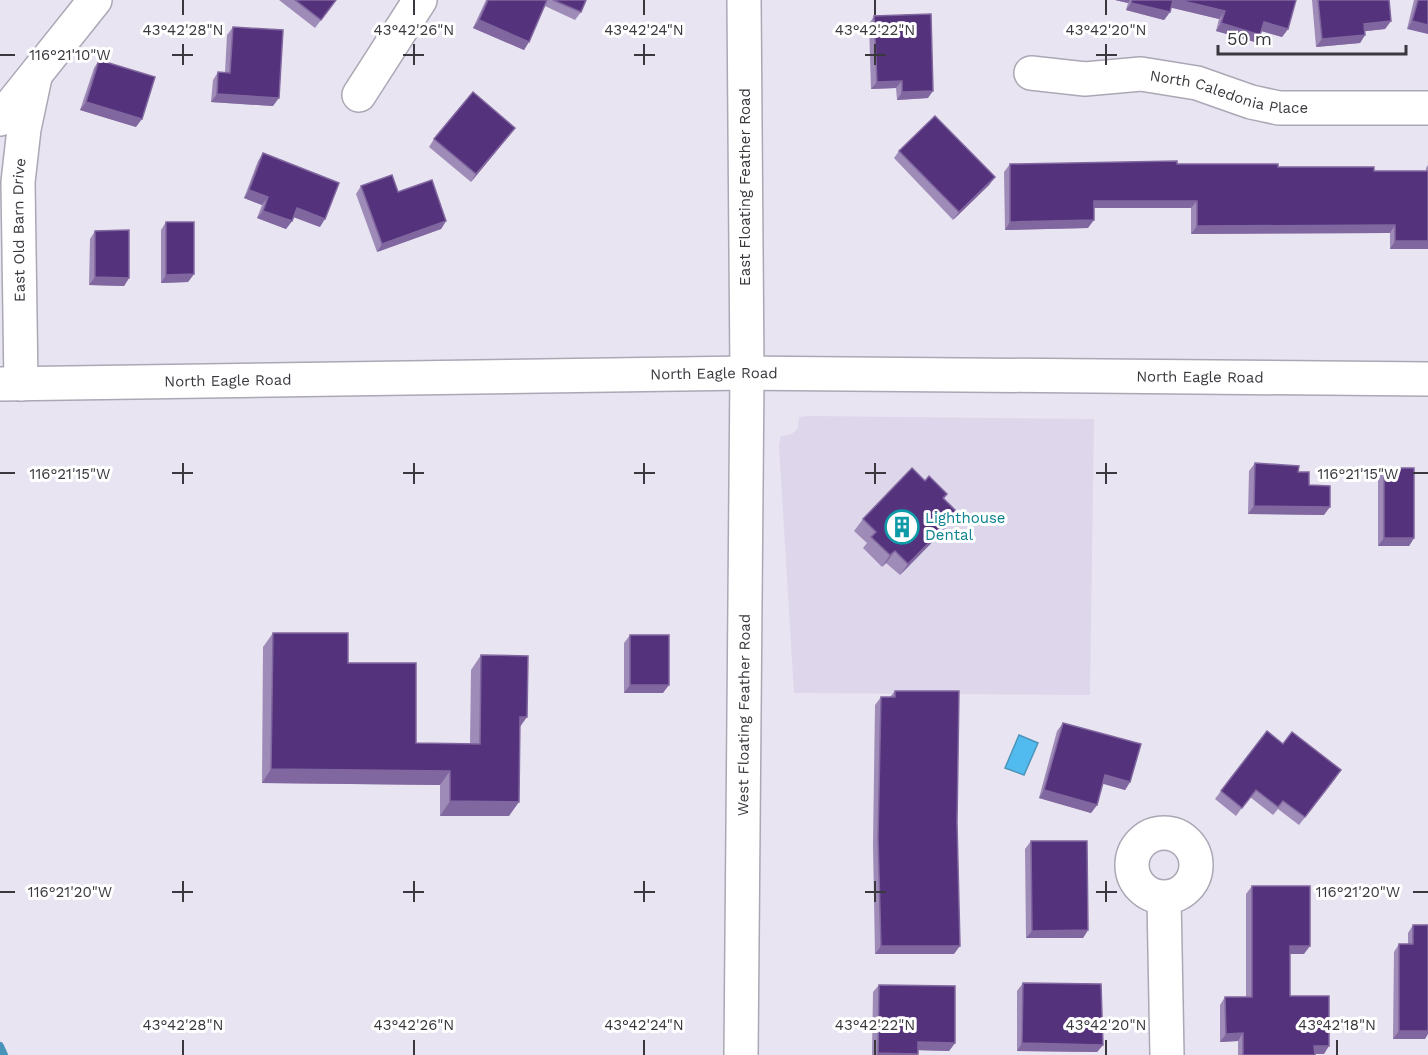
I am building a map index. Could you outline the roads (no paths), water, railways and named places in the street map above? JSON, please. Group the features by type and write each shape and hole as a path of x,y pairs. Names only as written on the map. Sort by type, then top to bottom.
{"main road":[{"name":"East Old Barn Drive","path":"0,119 95,0"},
{"path":"359,95 420,0"},
{"name":"East Floating Feather Road","path":"744,0 747,373"},
{"name":"North Caledonia Place","path":"1031,73 1085,79 1141,74 1197,83 1251,102 1279,108 1428,108"},
{"name":"East Old Barn Drive","path":"10,384 18,182 24,129 35,77"},
{"name":"North Eagle Road","path":"10,384 747,373 1428,379"},
{"name":"West Floating Feather Road","path":"741,1055 747,373"},
{"path":"1164,898 1167,1055"}],"water":[{"path":"1019,735 1038,743 1024,775 1005,768"}],"waterway":[{"path":"0,1046 4,1055"}],"place":[{"name":"Lighthouse Dental","path":"902,527"}]}
